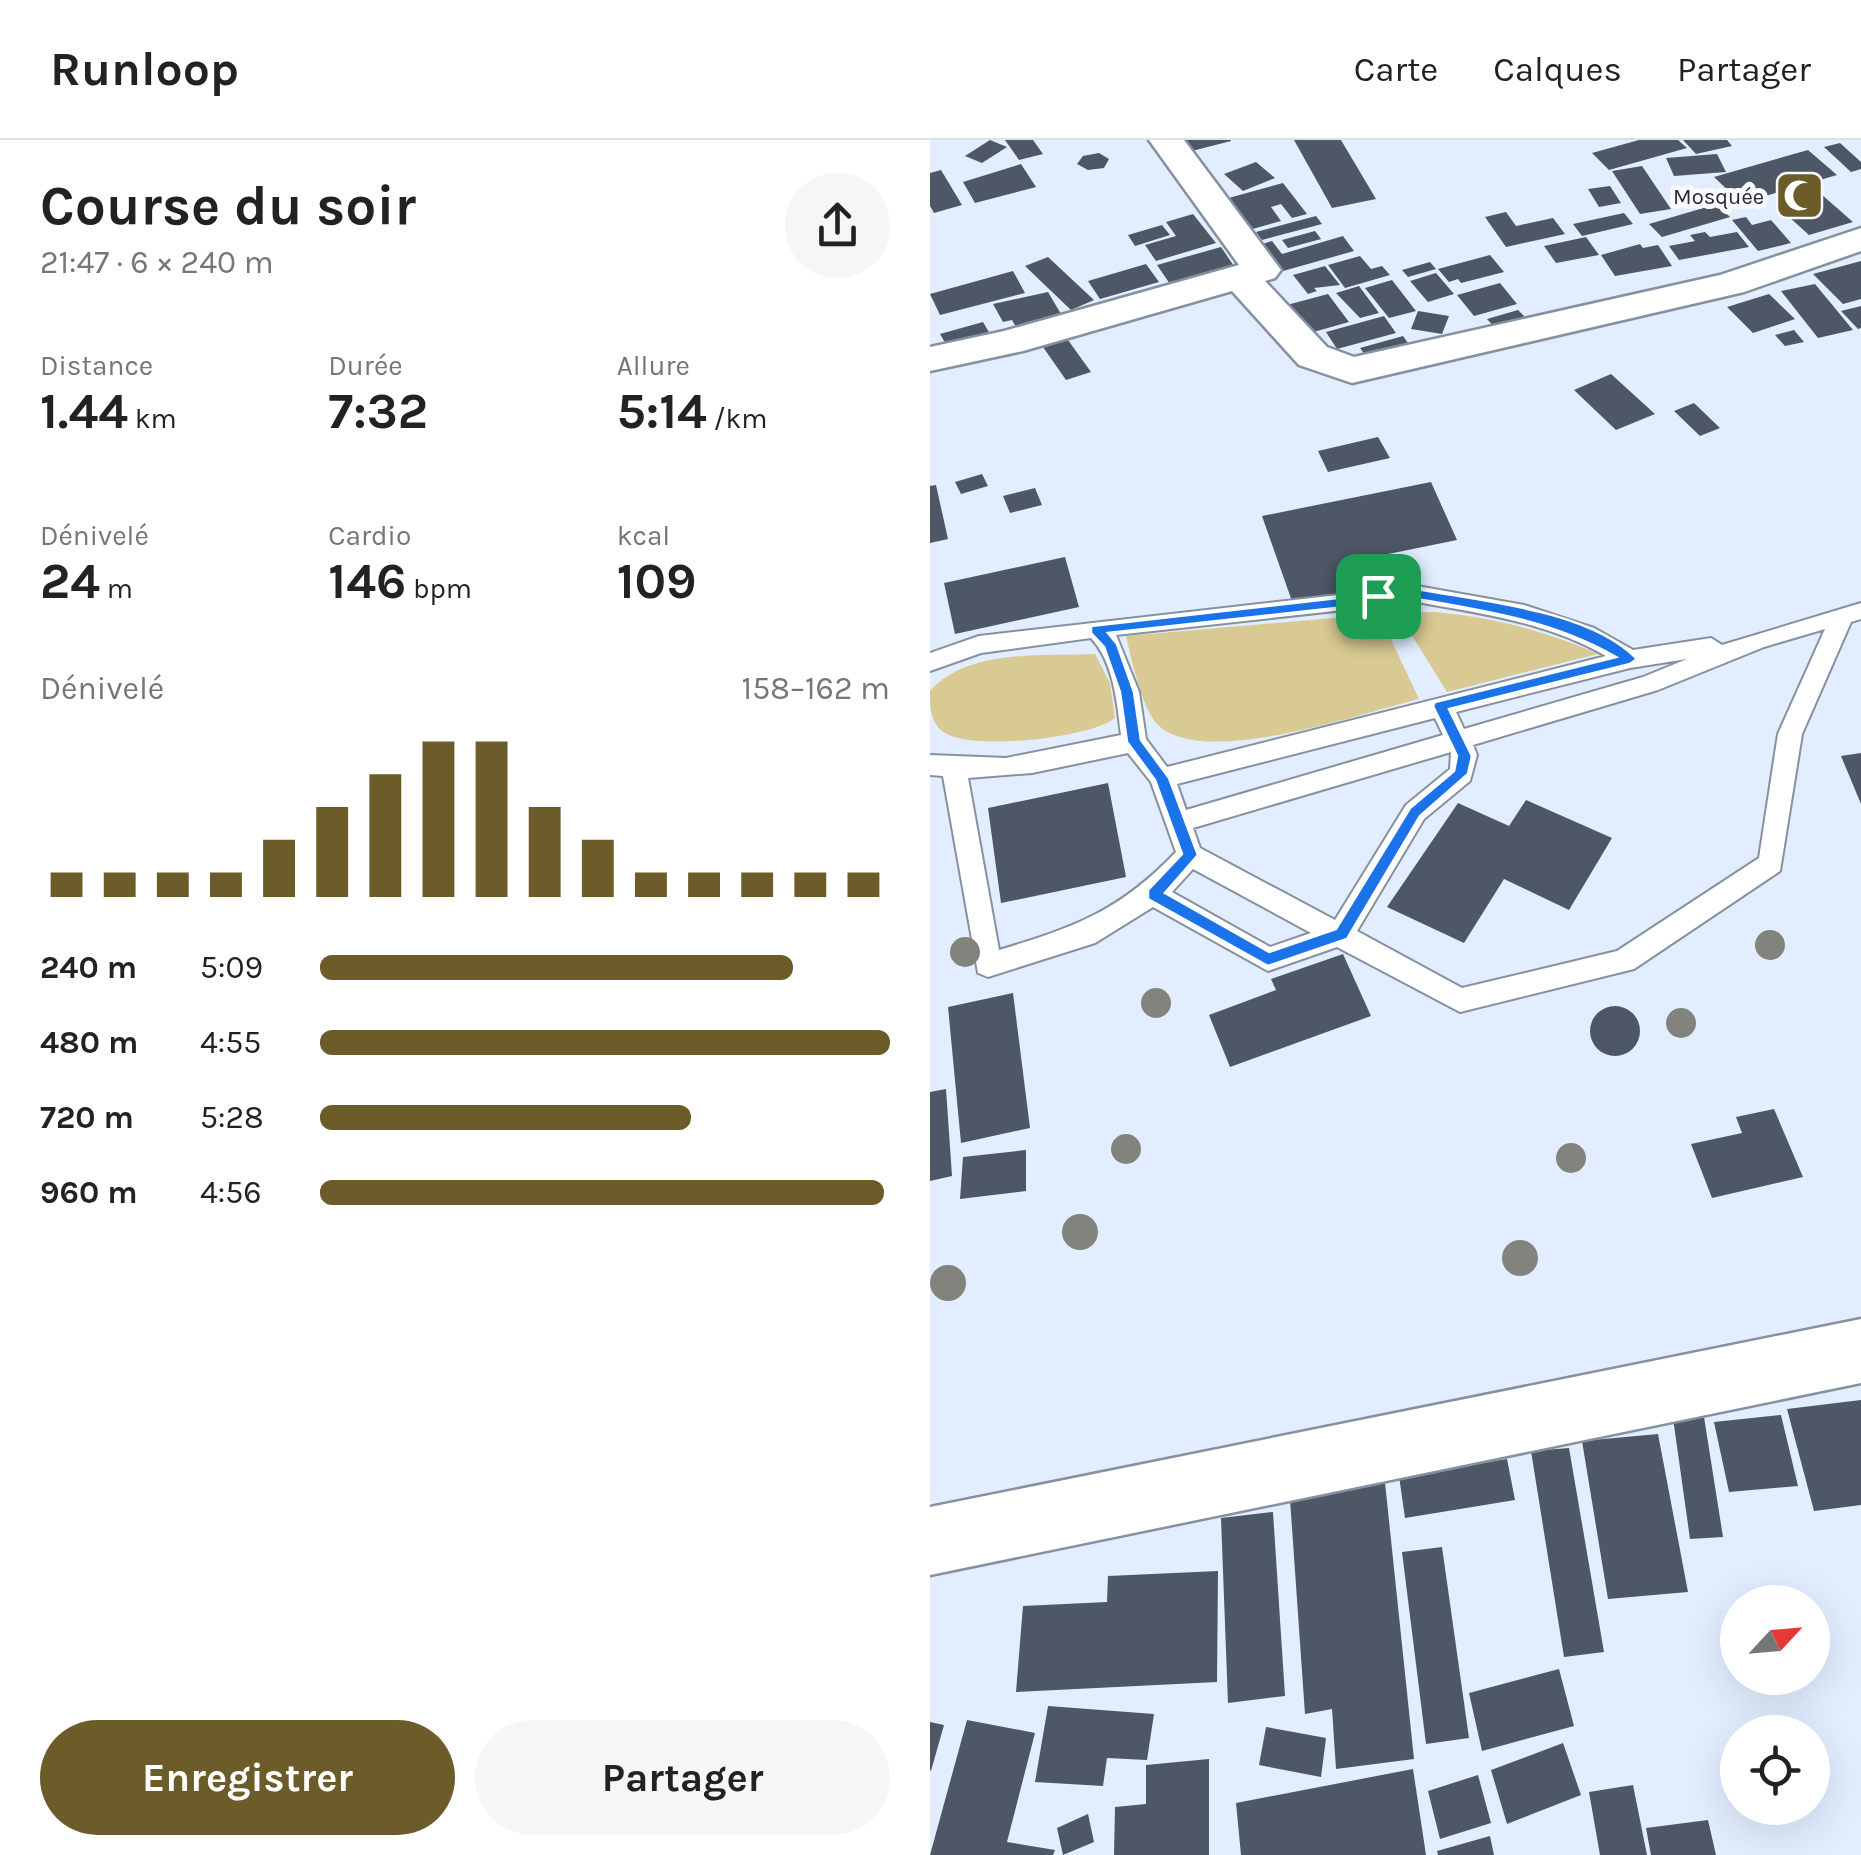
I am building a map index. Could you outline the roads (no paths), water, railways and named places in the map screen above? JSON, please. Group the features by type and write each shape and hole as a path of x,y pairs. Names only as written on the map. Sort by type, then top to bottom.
{"street":[{"path":"930,359 1009,342 1262,270 1166,140"},
{"path":"1239,276 1312,356 1352,370 1731,284 1861,239"},
{"path":"930,1540 1861,1351"}],"lane":[{"path":"930,662 979,645 1417,594 1524,613 1586,634 1630,659"},
{"path":"1179,822 1650,684 1757,640 1851,614"},
{"path":"1096,629 1110,644 1127,692 1134,742 1162,778 1190,855 1460,1000 1624,961 1770,864 1790,734 1851,614"},
{"path":"1162,778 1630,659 1757,640"},
{"path":"1154,894 1268,959 1341,934 1415,812 1460,774 1464,756 1440,706"},
{"path":"1134,742 1018,766 942,767 988,965 1086,936 1154,894 1190,855"}],"place":[{"name":"Mosquée","path":"1799,196"}]}
